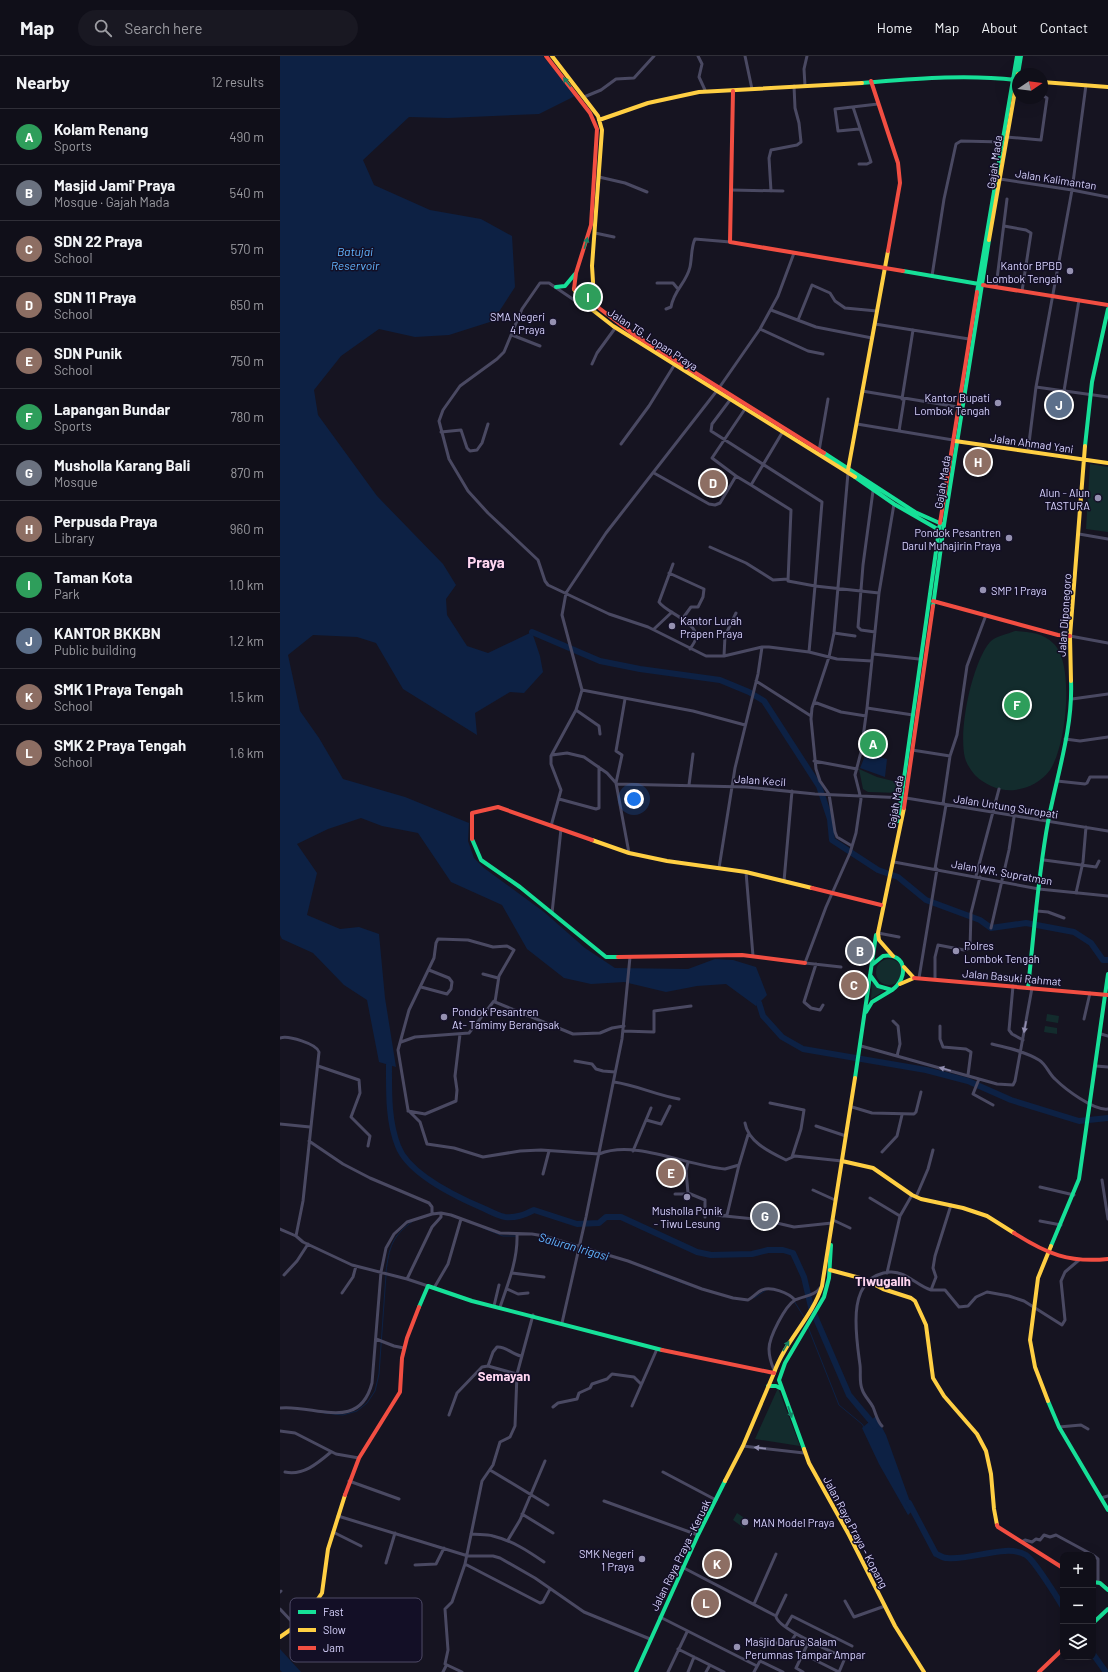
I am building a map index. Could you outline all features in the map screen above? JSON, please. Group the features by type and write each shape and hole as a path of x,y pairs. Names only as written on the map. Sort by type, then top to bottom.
{"main road":[{"path":"552,56 584,97 599,120 645,104 705,90 752,89 947,77 1012,79"},
{"name":"Gajah Mada","path":"1015,68 1017,56"},
{"name":"Gajah Mada","path":"1019,68 1021,56"},
{"name":"Jalan TG. Lopan Praya","path":"546,57 594,119 598,136 599,177 592,260 592,282 597,305 608,316 633,334 718,390 730,400 848,470 873,491 941,531"},
{"name":"Gajah Mada","path":"891,867 894,862 912,750 914,715 933,601 942,524 992,219 1012,79"},
{"path":"848,470 900,176 898,163 871,81"},
{"path":"1048,82 1108,87"},
{"path":"733,90 730,242 1108,305"},
{"name":"Gajah Mada","path":"992,219 1000,180 1003,142 1006,137 1013,104"},
{"name":"Jalan TG. Lopan Praya","path":"599,120 602,137 591,225 582,259 576,273 574,289 576,295 592,310 616,327 675,364 819,451 915,512 942,524"},
{"path":"582,259 592,260"},
{"path":"556,288 565,286 576,273"},
{"name":"Gajah Mada","path":"955,441 958,407 966,375 969,339 981,285"},
{"name":"Jalan Diponegoro","path":"1030,988 1039,889 1048,822 1072,699 1070,636 1084,459 1090,395 1108,309"},
{"name":"Jalan Ahmad Yani","path":"955,441 1108,463"},
{"name":"Gajah Mada","path":"891,867 904,798 919,659 941,531"},
{"path":"933,601 1058,635 1070,636"},
{"path":"805,963 753,956 603,956 513,882 481,860 475,846 471,818 473,812 497,806 629,853 746,872 881,905"},
{"path":"860,1053 871,966 881,905 891,867"},
{"path":"833,1221 868,1006 900,984 914,978 879,940 878,933 888,877"},
{"path":"871,966 880,957 893,956"},
{"path":"900,984 904,976 903,966"},
{"path":"870,974 876,986 892,990"},
{"path":"1108,974 1101,1034 1079,1179 1074,1195 1038,1278 1033,1306 1030,1340 1033,1360 1048,1402 1059,1427 1104,1500 1108,1510"},
{"name":"Jalan Basuki Rahmat","path":"914,978 1106,995"},
{"path":"833,1221 858,1066"},
{"path":"843,1161 872,1168 914,1196 987,1216 1049,1252 1064,1258 1079,1260 1107,1260"},
{"name":"Jalan Raya Praya - Kopang","path":"833,1221 830,1270 826,1293 779,1375 782,1390 804,1453 899,1633 924,1672"},
{"name":"Jalan Raya Praya - Keruak","path":"636,1672 682,1567 743,1446 779,1358 818,1298 823,1283 833,1221"},
{"path":"830,1270 860,1278 893,1293 911,1298 917,1305 926,1325 933,1378 942,1396 974,1428 987,1456 992,1478 995,1514 998,1527 1023,1541 1060,1566"},
{"path":"319,1598 322,1594 328,1549 348,1481 359,1458 400,1392 404,1348 428,1286 494,1306 685,1356 774,1372"},
{"path":"768,1386 776,1386 782,1390"},
{"path":"1098,1582 1108,1590"},
{"path":"1096,1620 1108,1609"},
{"path":"280,1637 290,1630"},
{"path":"1039,1672 1060,1652"}],"street":[{"path":"584,97 601,90 616,79 634,78 654,56"},
{"path":"698,56 701,62 699,75 705,90"},
{"path":"745,56 752,89"},
{"path":"804,86 804,69 808,56"},
{"path":"1028,451 1036,387 1072,190 1086,85"},
{"path":"771,191 769,158 771,150 797,145 801,142 799,123 795,108 794,86"},
{"path":"859,129 838,131 835,109 878,104"},
{"path":"1006,137 1041,140 1046,104"},
{"path":"853,107 871,162 868,164 859,164"},
{"path":"932,276 944,199 956,144 961,142 1003,142"},
{"path":"599,177 623,182 647,192"},
{"name":"Jalan Kalimantan","path":"1000,180 1072,190 1108,197"},
{"path":"731,190 783,191"},
{"path":"996,287 1007,199"},
{"path":"1004,226 1026,230 1031,233 1022,291"},
{"path":"595,234 614,237"},
{"path":"666,309 672,307 673,296 688,271 695,239 730,242"},
{"path":"551,826 561,788 552,764 552,755 576,710 582,690 562,611 566,593 606,534 718,390 760,329 771,310 794,253"},
{"path":"597,305 592,310 546,282 539,284 522,309 512,335 500,357 463,383 454,392 439,418 441,432 450,459 468,491 488,513 538,560 547,583 608,614 654,629 706,656 724,656 762,647 809,652 829,657 872,662"},
{"path":"657,283 673,283 678,289"},
{"path":"798,320 812,285 830,293 835,301 845,308 877,311"},
{"path":"1064,391 1079,300"},
{"path":"771,310 816,327 872,338"},
{"path":"875,324 969,339"},
{"path":"592,364 597,353 616,327"},
{"path":"760,329 808,351 822,354"},
{"path":"899,431 913,330"},
{"path":"512,335 540,346"},
{"path":"621,444 649,406 675,364"},
{"path":"1036,387 1108,397"},
{"path":"862,391 958,407"},
{"path":"819,451 828,399"},
{"path":"730,400 710,429 822,502 809,652"},
{"path":"745,409 712,458 736,476 791,510 788,579"},
{"path":"441,432 461,430 468,450 477,450 482,443 488,424"},
{"path":"857,424 955,441"},
{"path":"751,485 782,432"},
{"path":"848,470 834,633 829,657 814,702 811,716 814,761 820,781 827,794 835,834 852,847"},
{"path":"654,473 709,504 715,505 720,503 736,476"},
{"path":"873,491 860,591 858,628 875,632"},
{"path":"841,966 805,963 832,892 850,853 859,812 860,796 855,782 862,752 879,593 894,504"},
{"path":"1079,534 1108,539"},
{"path":"710,546 746,563 772,580 788,579 790,582 815,586 879,593"},
{"path":"673,564 659,602 683,618 696,634 690,649"},
{"path":"669,573 704,589 703,597 698,607 691,607 683,618"},
{"path":"654,629 672,612"},
{"path":"724,656 724,636 736,613"},
{"path":"920,978 945,805 950,756 957,735 967,666 986,615"},
{"path":"834,633 855,636"},
{"path":"1070,636 1108,643"},
{"path":"719,868 732,786 756,681 762,647"},
{"path":"872,654 919,659"},
{"path":"756,681 811,716"},
{"path":"582,690 693,711 745,725"},
{"path":"1072,699 1108,694"},
{"path":"616,784 622,756 616,751 625,699"},
{"path":"814,702 841,712 866,716"},
{"path":"867,708 914,715"},
{"path":"576,710 599,726 600,734"},
{"path":"1065,739 1080,741 1108,737"},
{"path":"912,750 950,756"},
{"path":"552,755 567,753 578,755 592,761 609,775 616,784 625,823 629,853"},
{"path":"689,785 693,754"},
{"path":"814,761 857,769"},
{"path":"559,799 596,809 599,808 599,767"},
{"path":"1057,781 1085,784 1088,783 1090,777 1108,777"},
{"name":"Jalan Kecil","path":"616,784 732,786 815,794 904,798"},
{"path":"976,876 999,789"},
{"path":"784,881 792,791"},
{"name":"Jalan Untung Suropati","path":"904,798 993,814 1108,831"},
{"path":"991,928 1010,850 1014,817"},
{"path":"1076,893 1082,866 1086,827"},
{"path":"552,913 561,829"},
{"path":"1044,860 1096,867 1099,861"},
{"name":"Jalan WR. Supratman","path":"894,862 976,876 1039,889 1108,896"},
{"path":"746,872 753,956"},
{"path":"935,979 935,957 938,945 964,950 968,949 970,943 971,913 980,877"},
{"path":"1037,911 1048,912 1064,918"},
{"path":"878,933 899,937"},
{"path":"401,1042 415,1037 471,1032 494,1001 498,978 514,950 507,946 493,947 464,940 437,939 436,953 409,1010 398,1050 408,1111 420,1122 428,1145 454,1148 483,1157 520,1152 549,1151 599,1154 612,1151 633,1151 722,1168 739,1165"},
{"path":"562,1323 582,1236 614,1082 624,1026 630,957"},
{"path":"816,964 804,1002 811,1008 820,1010 823,1005"},
{"path":"421,987 447,994 452,989 452,982 449,978 429,970"},
{"path":"483,974 498,978"},
{"path":"1013,986 1009,1030 1012,1034 1023,1040"},
{"path":"861,1046 1005,1086 1013,1085 1023,1040 1030,988"},
{"path":"1084,1019 1090,993"},
{"path":"494,1001 573,1034 600,1032 624,1026"},
{"path":"623,1031 654,1032 654,1011 691,1006"},
{"path":"893,1021 898,1026 900,1044 897,1056"},
{"path":"940,1026 940,1039 943,1047 966,1049 971,1052 968,1075"},
{"path":"408,1111 425,1114 456,1100 455,1076 460,1034"},
{"path":"1101,1034 1108,1036"},
{"path":"280,1038 286,1037 317,1046 319,1052 301,1216 296,1236"},
{"path":"992,1044 1020,1052 1040,1060 1056,1080 1090,1105 1100,1109 1108,1109"},
{"path":"574,1061 592,1064 596,1069 603,1071 615,1072"},
{"path":"318,1066 359,1080 360,1093 351,1117 370,1136 368,1146"},
{"path":"1096,1066 1108,1066"},
{"path":"979,1079 973,1092 974,1095 993,1105"},
{"path":"614,1082 634,1085 660,1096 679,1099"},
{"path":"852,1107 872,1113 902,1115 915,1113 921,1092"},
{"path":"770,1103 804,1110 801,1129 792,1157"},
{"path":"646,1120 660,1125 670,1106"},
{"path":"633,1151 651,1108"},
{"path":"882,1152 897,1136 902,1123 902,1115"},
{"path":"725,1216 748,1135 745,1123"},
{"path":"280,1124 310,1126"},
{"path":"816,1126 846,1136"},
{"path":"748,1135 766,1149 784,1159 788,1160 796,1156 843,1161"},
{"path":"309,1141 349,1168 429,1203 431,1205 432,1214"},
{"path":"887,1273 900,1216 914,1196 928,1168 934,1150"},
{"path":"543,1174 549,1151"},
{"path":"688,1162 686,1171 688,1194"},
{"path":"1102,1180 1108,1219"},
{"path":"1040,1187 1074,1195"},
{"path":"813,1190 836,1200"},
{"path":"675,1194 688,1194 705,1200 705,1215 764,1220 794,1227 833,1221 850,1228"},
{"path":"870,1198 900,1216"},
{"path":"931,1290 936,1277 933,1268 934,1260 951,1205"},
{"path":"280,1408 290,1407 339,1414 356,1408 368,1394 372,1386 386,1248 394,1234 409,1221 432,1214 441,1214 500,1233 517,1236 532,1234 628,1261 679,1282 733,1298 748,1300 766,1289 777,1290 795,1300"},
{"path":"407,1278 432,1227 441,1214"},
{"path":"434,1288 448,1264 461,1221"},
{"path":"1040,1222 1061,1225"},
{"path":"280,1229 296,1236 308,1244 356,1266 407,1278 428,1286"},
{"path":"500,1307 512,1272 516,1252 517,1236"},
{"path":"284,1275 297,1261 308,1244"},
{"path":"882,1426 878,1421 873,1405 862,1389 858,1350 857,1304 860,1294 869,1282 876,1276 887,1273 903,1274 922,1287 931,1290 945,1290 961,1307 968,1306 976,1298 986,1292 1017,1298 1033,1306 1060,1324 1064,1324 1061,1281 1065,1272 1079,1260"},
{"path":"342,1293 353,1277 356,1266"},
{"path":"512,1272 544,1277"},
{"path":"774,1372 770,1356 770,1342 789,1305 795,1300 813,1294 819,1290 823,1283"},
{"path":"494,1306 499,1285"},
{"path":"506,1289 517,1293 528,1293"},
{"path":"443,1672 446,1666 445,1663 448,1650 445,1609 452,1602 466,1564 478,1492 483,1478 490,1470 501,1442 510,1437 515,1426 517,1374 533,1315"},
{"path":"376,1339 404,1348"},
{"path":"488,1366 493,1352 497,1347 503,1347 512,1354 521,1356"},
{"path":"632,1406 657,1349"},
{"path":"449,1415 457,1393 481,1367 488,1366 517,1374"},
{"path":"553,1408 558,1404 577,1398 579,1393 589,1389 592,1384 607,1379 612,1374 634,1377 641,1384"},
{"path":"1059,1427 1081,1425 1088,1430"},
{"path":"280,1431 295,1433 331,1452 343,1456 359,1458"},
{"path":"743,1446 804,1453"},
{"path":"285,1472 297,1473 304,1470 331,1452"},
{"path":"508,1540 522,1514 546,1461"},
{"path":"490,1470 548,1505"},
{"path":"663,1472 716,1500"},
{"path":"348,1481 399,1499"},
{"path":"1104,1500 1108,1496"},
{"path":"604,1500 698,1534"},
{"path":"522,1514 553,1533"},
{"path":"338,1516 468,1556 489,1556 500,1558 535,1578 584,1612 650,1639"},
{"path":"333,1532 361,1546"},
{"path":"386,1563 395,1533"},
{"path":"471,1534 490,1535 508,1540 544,1562"},
{"path":"1023,1541 1025,1540 1032,1542 1036,1538 1041,1539 1043,1535 1051,1537 1056,1535 1087,1552"},
{"path":"415,1565 436,1564 444,1548"},
{"path":"754,1604 776,1554"},
{"path":"1096,1557 1098,1559 1098,1582"},
{"path":"466,1564 540,1603 543,1602 550,1589"},
{"path":"682,1567 776,1616 776,1620 796,1634 845,1658 839,1672 803,1654"},
{"path":"776,1616 786,1595"},
{"path":"845,1601 852,1616 854,1617 885,1606"},
{"path":"280,1609 290,1620"},
{"path":"786,1626 792,1616 852,1646"},
{"path":"660,1618 757,1666"},
{"path":"668,1672 687,1632"},
{"path":"761,1639 788,1646 796,1634"},
{"path":"803,1672 796,1668 809,1641"},
{"path":"678,1649 724,1672"},
{"path":"688,1672 694,1657"},
{"path":"754,1672 759,1662 762,1662 775,1670 783,1672"},
{"path":"706,1672 710,1664"},
{"path":"446,1666 462,1672"}],"green space":[{"path":"590,290 594,301 592,304 578,294 582,291"},
{"name":"Alun - Alun TASTURA","path":"1090,464 1108,467 1108,532 1086,529"},
{"path":"1015,631 1045,637 1054,644 1061,654 1066,687 1066,706 1060,744 1056,759 1050,770 1043,778 1030,786 1020,789 1005,790 989,785 980,779 968,765 963,746 963,731 972,681 983,652 992,640"},
{"path":"859,769 877,777 901,783 899,793 868,792 863,789"},
{"path":"889,959 898,963 902,972 898,981 889,985 880,981 876,972 880,963"},
{"path":"872,982 884,991 871,999"},
{"path":"1047,1014 1059,1016 1058,1023 1046,1021"},
{"path":"1045,1026 1057,1028 1057,1034 1044,1032"},
{"path":"778,1388 800,1446 755,1439"},
{"path":"737,1513 749,1521 744,1528 733,1520"},
{"path":"721,1551 727,1555 720,1567 714,1564"}],"water":[{"name":"Batujai Reservoir","path":"280,56 543,56 575,96 539,114 448,118 409,117 363,160 374,185 430,210 481,219 512,236 515,287 493,321 449,335 415,337 379,329 341,356 314,390 318,415 377,496 443,564 456,585 446,599 447,615 467,646 488,653 532,632 540,656 543,672 524,693 510,692 475,713 477,735 403,689 376,643 357,637 313,635 288,655 300,711 319,738 343,779 405,797 469,823 468,841 474,858 484,868 544,912 585,948 615,968 688,969 715,959 733,960 756,967 767,995 756,1006 726,984 697,986 666,992 624,982 591,984 564,978 527,949 502,905 451,882 418,833 382,826 361,818 328,829 297,844 317,873 307,915 340,929 359,927 379,934 385,998 396,1067 379,1062 367,1000 344,985 313,953 282,939 280,935"},
{"path":"870,729 881,731 878,757 887,759 885,777 860,768 865,756"},
{"path":"876,1416 886,1435 913,1510 908,1515 879,1464 862,1428"},
{"path":"280,1649 290,1660 290,1662 292,1662 301,1672 282,1672 280,1670"}],"waterway":[{"path":"532,632 600,661 640,669 720,680 749,692 764,701 819,786 830,819 832,840 878,870 898,877 926,900 980,920 991,928 1026,923 1074,932 1091,943 1103,960 1108,960"},
{"path":"759,1003 763,1016 782,1037 803,1049 926,1070 968,1081 1011,1100 1079,1121 1108,1118"},
{"path":"389,1065 392,1126 398,1146 404,1157 413,1167 436,1184 449,1192 495,1214 505,1217 513,1217 520,1216 534,1210 577,1224 599,1223 606,1217 621,1217 697,1252 711,1255 752,1254 768,1250 783,1250 793,1253 804,1277 811,1307 849,1395 875,1426"},
{"name":"Saluran Irigasi","path":"386,1272 390,1249 396,1237 413,1221"},
{"name":"Saluran Irigasi","path":"483,1228 503,1236 516,1236"},
{"name":"Saluran Irigasi","path":"558,1242 570,1245"},
{"name":"Saluran Irigasi","path":"653,1272 691,1286"},
{"name":"Saluran Irigasi","path":"324,1413 343,1415 357,1411 367,1403 375,1391 379,1374 386,1275"},
{"name":"Saluran Irigasi","path":"754,1298 766,1290"},
{"name":"Saluran Irigasi","path":"794,1301 804,1317"},
{"name":"Saluran Irigasi","path":"808,1327 839,1405 864,1427"},
{"path":"909,1503 936,1554 946,1558 966,1557 999,1551 1018,1552 1026,1555 1040,1571 1060,1602"},
{"path":"1096,1658 1106,1672"}],"traffic: fast":[{"path":"977,292 1017,56"},
{"path":"1019,68 1021,56"},
{"path":"862,83 958,77 1012,80"},
{"path":"944,525 989,240"},
{"path":"903,271 979,284"},
{"path":"556,287 565,286 575,274"},
{"path":"1085,446 1092,382 1108,309"},
{"path":"824,453 915,512 944,525 933,606"},
{"path":"855,477 894,504 941,531"},
{"path":"898,821 940,523"},
{"path":"1028,988 1036,905 1048,822 1064,752 1070,716 1071,681"},
{"path":"472,839 481,860 520,887 606,957 618,957"},
{"path":"855,1078 876,935"},
{"path":"870,975 878,986 892,990 901,979 903,973 901,962 897,958 891,956 883,956 873,964"},
{"path":"1051,1246 1079,1179 1108,974"},
{"path":"866,1012 872,1002 892,990"},
{"path":"804,1449 779,1380 785,1363 824,1297 829,1278 831,1245"},
{"path":"419,1307 428,1286 472,1301 662,1350"},
{"path":"768,1386 776,1386 782,1389"},
{"path":"1048,1401 1059,1427 1108,1510"},
{"path":"636,1672 698,1535 725,1481"},
{"path":"1096,1582 1100,1583 1108,1590"},
{"path":"1096,1620 1108,1609"}],"traffic: slow":[{"path":"552,56 598,116 602,130 592,266 594,298 597,305"},
{"path":"1048,82 1108,87"},
{"path":"599,120 648,103 699,92 862,83"},
{"path":"989,240 1013,104"},
{"path":"848,470 888,251"},
{"path":"574,289 581,301 613,326 855,477"},
{"path":"955,441 1108,463"},
{"path":"1071,681 1070,636 1085,446"},
{"path":"893,956 879,940 878,933 904,808"},
{"path":"592,840 629,853 667,861 746,872 812,888"},
{"path":"900,984 914,978 904,967"},
{"path":"774,1373 785,1350 812,1309 822,1286 855,1078"},
{"path":"842,1161 873,1168 912,1195 921,1199 963,1208 987,1216 1014,1233"},
{"path":"1048,1401 1035,1367 1030,1340 1038,1278 1051,1246"},
{"path":"830,1270 864,1279 883,1289 911,1298 915,1301 926,1325 933,1378 944,1396 977,1434 986,1451 991,1474 997,1525"},
{"path":"725,1481 743,1446 774,1373"},
{"path":"804,1449 809,1463 849,1535 895,1626 924,1672"},
{"path":"319,1598 322,1593 328,1549 345,1495"},
{"path":"280,1637 290,1630"}],"traffic: jam":[{"path":"546,56 590,113 597,129 591,225 576,273 574,289"},
{"path":"871,81 898,163 900,183 888,251"},
{"path":"733,91 730,242 903,271"},
{"path":"983,285 1108,305"},
{"path":"940,523 977,292"},
{"path":"597,305 633,334 824,453"},
{"path":"933,601 1058,635 1070,636"},
{"path":"904,808 933,606"},
{"path":"472,839 472,813 498,807 592,840"},
{"path":"812,888 881,905"},
{"path":"618,957 742,955 805,963"},
{"path":"914,978 1108,995"},
{"path":"1014,1233 1048,1252 1082,1260 1108,1259"},
{"path":"345,1495 359,1458 400,1392 402,1358 407,1338 419,1307"},
{"path":"662,1350 774,1373"},
{"path":"997,1525 1060,1566"},
{"path":"1039,1672 1060,1652"}],"place":[{"name":"Kantor BPBD Lombok Tengah","path":"1070,271"},
{"name":"Taman Kota","path":"588,297"},
{"name":"SMA Negeri 4 Praya","path":"553,322"},
{"name":"Kantor Bupati Lombok Tengah","path":"998,403"},
{"name":"KANTOR BKKBN","path":"1059,405"},
{"name":"Perpusda Praya","path":"978,462"},
{"name":"SDN 11 Praya","path":"713,483"},
{"name":"Alun - Alun TASTURA","path":"1098,498"},
{"name":"Pondok Pesantren Darul Muhajirin Praya","path":"1009,538"},
{"name":"SMP 1 Praya","path":"983,590"},
{"name":"Kantor Lurah Prapen Praya","path":"672,626"},
{"name":"Lapangan Bundar","path":"1017,705"},
{"name":"Kolam Renang","path":"873,744"},
{"name":"Masjid Jami' Praya","path":"860,951"},
{"name":"Polres Lombok Tengah","path":"956,951"},
{"name":"SDN 22 Praya","path":"854,985"},
{"name":"Pondok Pesantren At- Tamimy Berangsak","path":"444,1017"},
{"name":"SDN Punik","path":"671,1173"},
{"name":"Musholla Punik - Tiwu Lesung","path":"687,1197"},
{"name":"Musholla Karang Bali","path":"765,1216"},
{"name":"MAN Model Praya","path":"745,1522"},
{"name":"SMK Negeri 1 Praya","path":"642,1559"},
{"name":"SMK 1 Praya Tengah","path":"717,1564"},
{"name":"SMK 2 Praya Tengah","path":"706,1603"},
{"name":"Masjid Darus Salam Perumnas Tampar Ampar","path":"737,1647"}],"district":[{"name":"Praya","path":"486,562"},
{"name":"Tiwugalih","path":"883,1281"},
{"name":"Semayan","path":"504,1376"}]}
